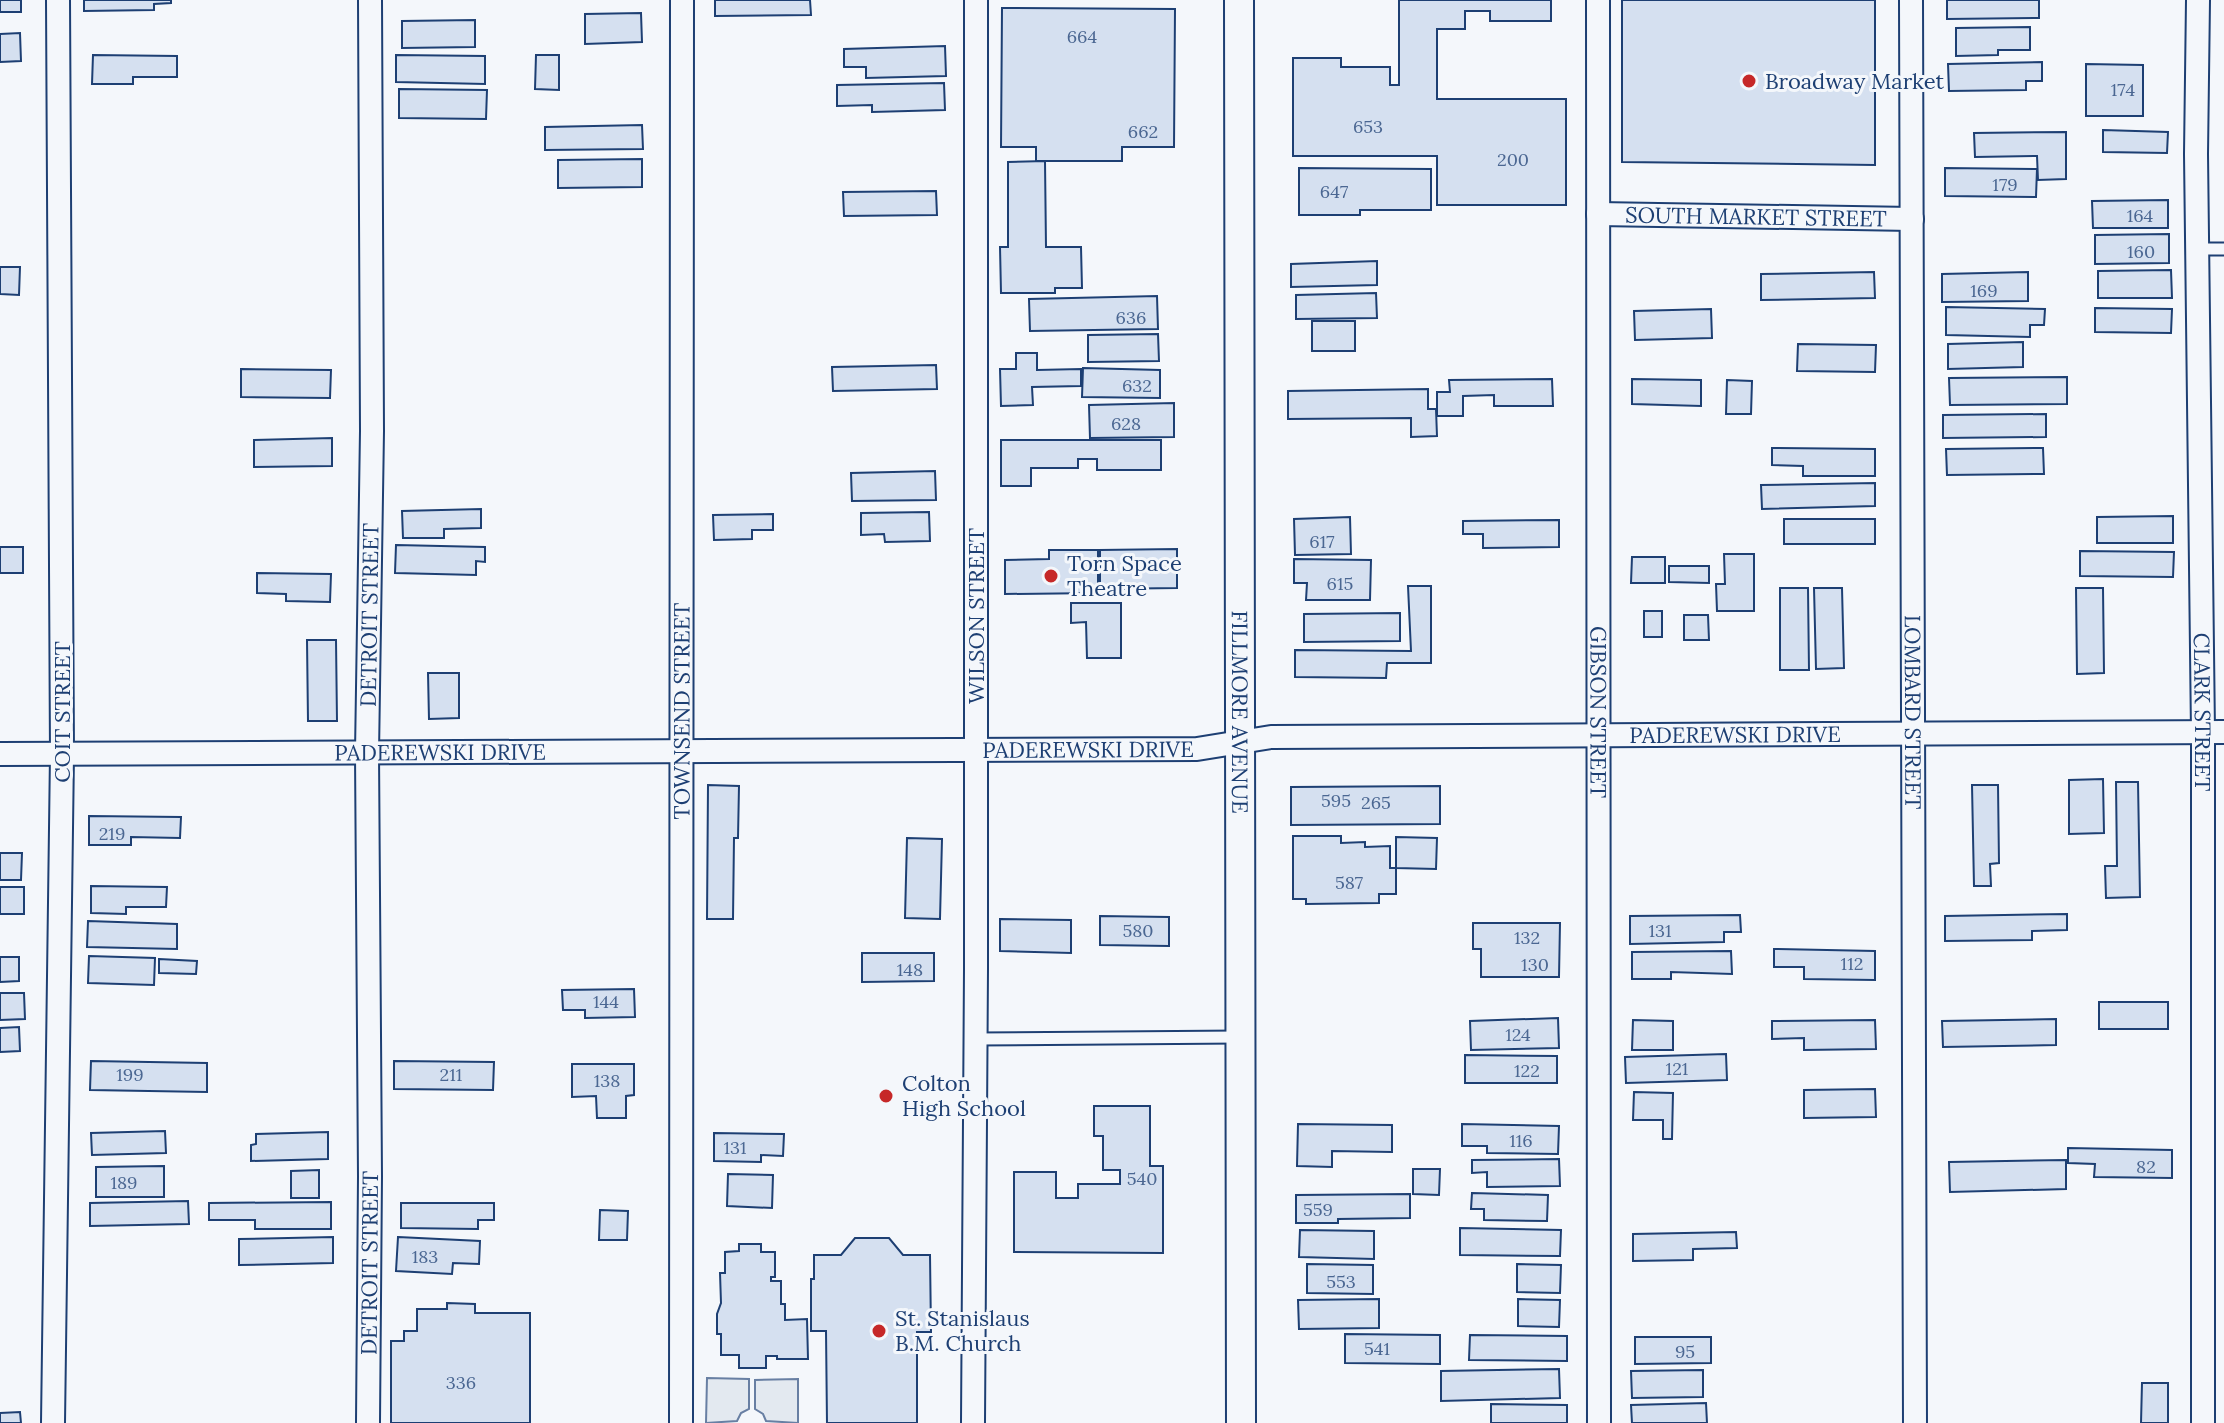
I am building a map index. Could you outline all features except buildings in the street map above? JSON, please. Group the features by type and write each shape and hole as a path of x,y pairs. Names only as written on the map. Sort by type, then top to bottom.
{"street":[{"name":"COIT STREET","path":"53,1423 62,754 58,0"},
{"name":"DETROIT STREET","path":"368,1423 367,753 372,431 370,0"},
{"name":"TOWNSEND STREET","path":"681,1423 682,0"},
{"name":"WILSON STREET","path":"973,1423 976,0"},
{"name":"FILLMORE AVENUE","path":"1239,0 1241,1423"},
{"name":"GIBSON STREET","path":"1598,0 1599,1423"},
{"name":"LOMBARD STREET","path":"1911,0 1915,1423"},
{"name":"CLARK STREET","path":"2198,0 2197,249 2214,732 2203,1423"},
{"name":"SOUTH MARKET STREET","path":"1598,214 1912,219"},
{"name":"PADEREWSKI DRIVE","path":"0,754 1197,749 1271,737 2214,732"}],"lane":[{"path":"2197,249 2224,249"},
{"path":"976,1039 1241,1037"}],"shaded area":[{"path":"707,1378 749,1379 749,1409 741,1413 737,1421 706,1423"},
{"path":"798,1379 798,1423 766,1421 763,1414 755,1409 755,1380"}],"place":[{"name":"Broadway Market","path":"1749,81"},
{"name":"Torn Space Theatre","path":"1051,576"},
{"name":"Colton High School","path":"886,1096"},
{"name":"St. Stanislaus B.M. Church","path":"879,1331"}]}
